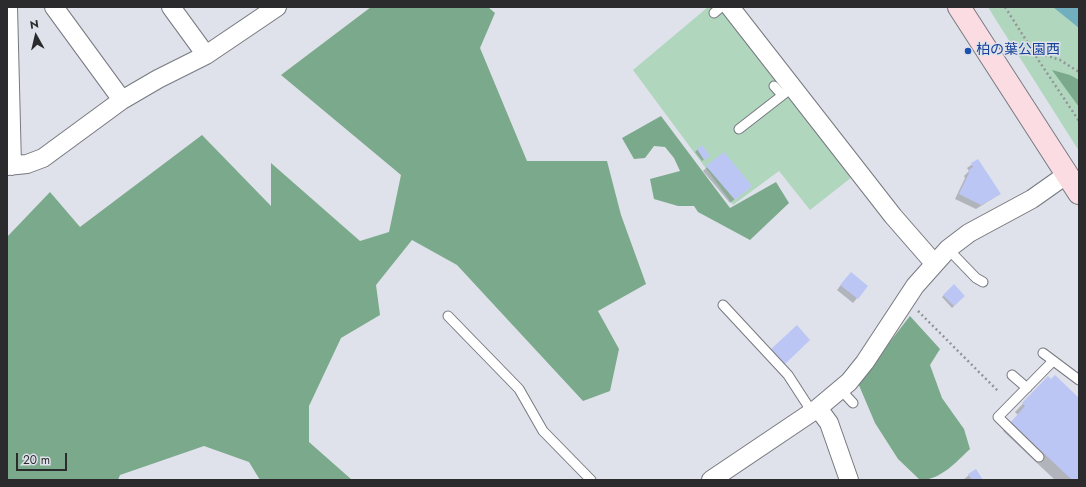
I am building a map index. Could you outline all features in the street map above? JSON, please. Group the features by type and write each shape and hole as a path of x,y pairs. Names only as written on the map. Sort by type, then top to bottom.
{"street":[{"path":"8,7 9,166 27,164 43,158 122,100 206,55 272,8"},
{"path":"54,7 122,100"},
{"path":"171,7 206,55"},
{"path":"959,7 1079,193"},
{"path":"722,9 788,91 934,263"},
{"path":"710,480 815,410 848,382 865,362 915,286 948,249 969,233 1032,199 1066,175"},
{"path":"815,410 829,423 849,480"}],"lane":[{"path":"774,86 788,91"},
{"path":"739,129 788,91"},
{"path":"948,249 976,278 983,282"},
{"path":"723,306 788,375 815,410"},
{"path":"448,316 518,389 543,430 592,480"},
{"path":"1043,353 1079,380"},
{"path":"1039,457 998,417 1053,361"},
{"path":"1012,375 1027,388"},
{"path":"840,389 853,403"}],"path":[{"path":"1005,7 1079,121"},
{"path":"1033,51 1060,60 1079,72"},
{"path":"906,300 999,392"}],"green space":[{"path":"371,7 488,7 495,13 480,48 527,161 607,161 621,215 646,284 598,311 619,349 610,391 583,401 457,265 412,240 376,285 380,315 341,338 309,406 309,442 352,480 260,480 249,462 204,446 120,475 118,480 9,480 7,477 7,237 50,192 80,227 202,135 271,206 271,163 360,241 389,232 401,175 281,75"},
{"path":"708,7 720,7 852,177 810,210 779,171 733,205 633,70"},
{"path":"988,7 1079,7 1079,151 996,20"},
{"path":"1052,70 1070,75 1079,80 1079,107"},
{"path":"661,116 730,208 776,182 789,203 750,240 698,212 694,206 678,206 654,199 650,179 680,171 674,158 665,147 654,146 645,158 634,159 622,138"},
{"path":"910,316 940,349 930,365 942,398 964,429 970,449 954,465 941,474 928,479 920,480 898,459 875,423 858,383"}],"water":[{"path":"1053,7 1079,7 1079,28"}],"building":[{"path":"702,145 710,156 704,160 697,149"},
{"path":"724,152 752,186 735,200 706,166"},
{"path":"978,159 1001,194 981,205 959,194 969,173 968,171 973,167 971,163"},
{"path":"851,272 868,286 858,299 840,285"},
{"path":"954,284 965,296 954,306 943,295"},
{"path":"797,325 810,340 784,365 770,350"},
{"path":"1055,375 1079,398 1079,480 1072,480 1011,422 1025,406 1022,403 1048,376 1051,379"},
{"path":"976,469 983,480 972,480 968,474"}],"place":[{"name":"柏の葉公園西","path":"968,51"}]}
